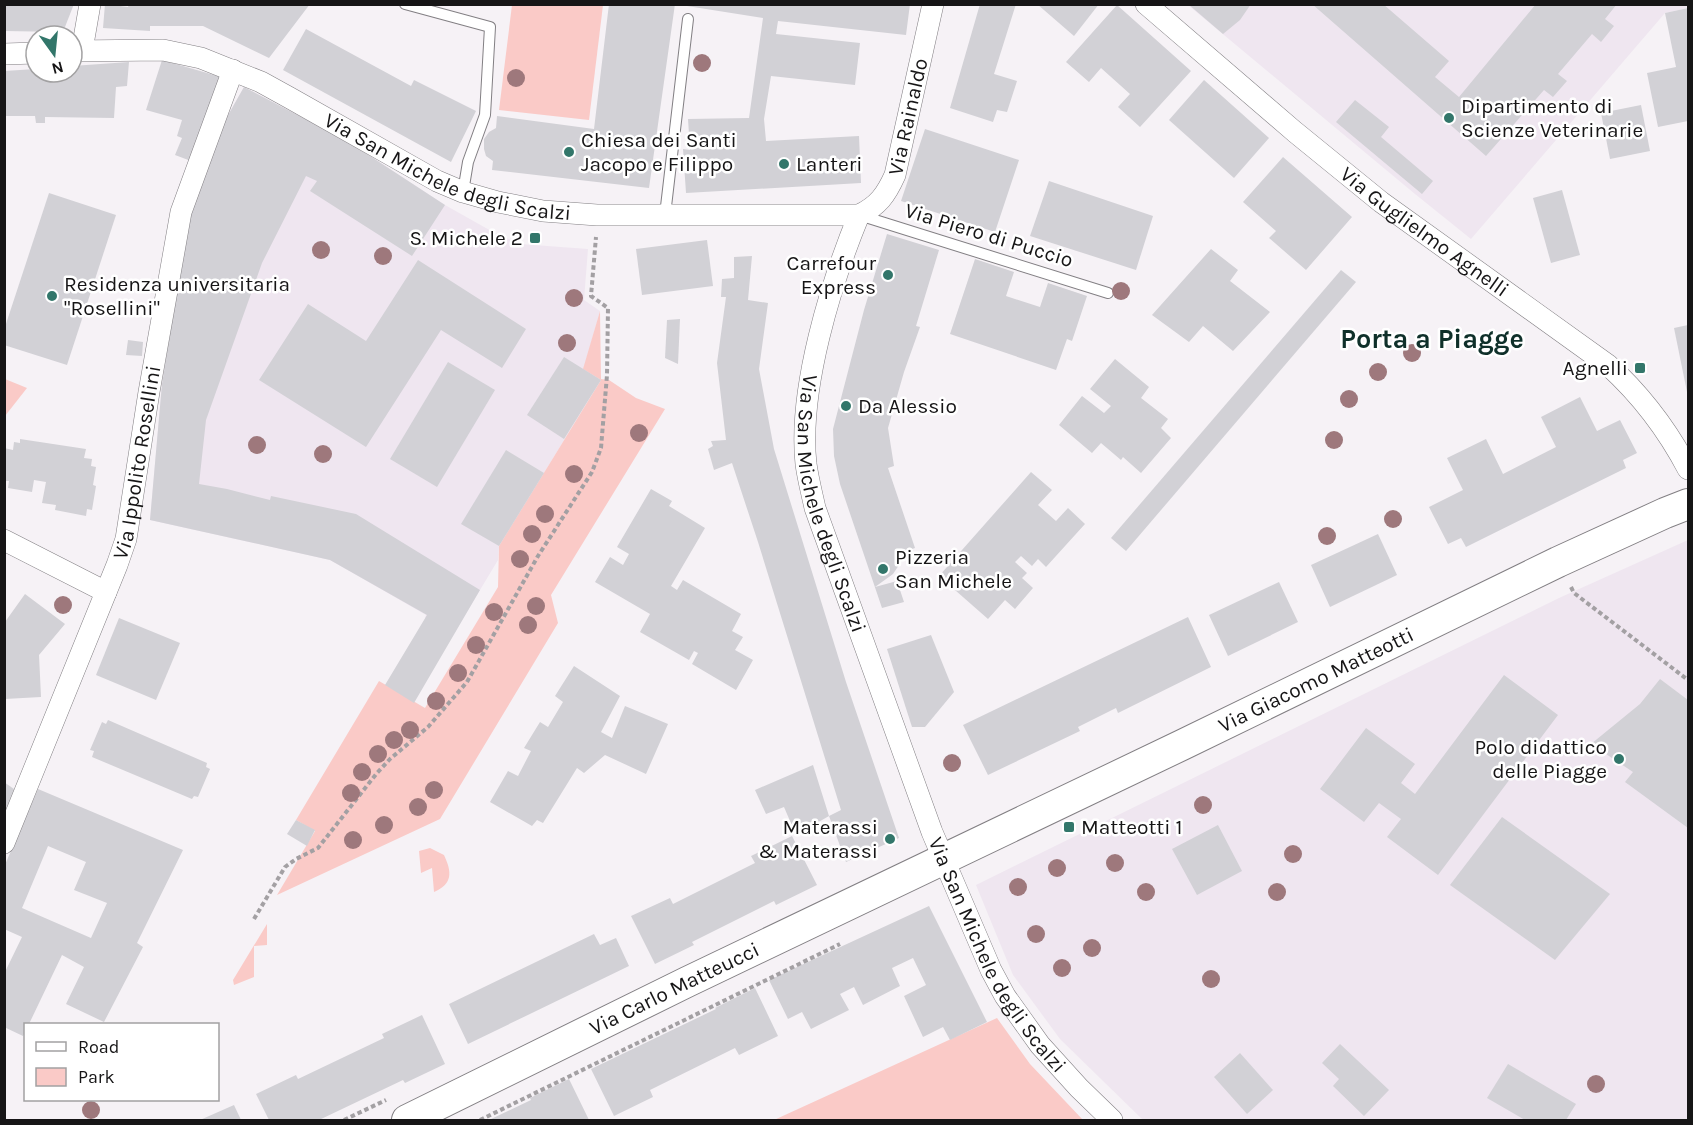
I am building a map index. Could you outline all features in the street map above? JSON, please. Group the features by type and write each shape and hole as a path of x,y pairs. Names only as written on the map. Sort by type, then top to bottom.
{"main road":[{"name":"Via Giacomo Matteotti","path":"943,859 1558,562 1689,504"},
{"name":"Via Carlo Matteucci","path":"407,1120 943,859"}],"street":[{"path":"84,25 90,4"},
{"name":"Via Rainaldo","path":"859,215 876,205 895,176 933,4"},
{"name":"Via Guglielmo Agnelli","path":"1146,4 1295,132 1381,202 1608,365 1628,383 1653,412 1689,469"},
{"name":"Via San Michele degli Scalzi","path":"84,50 163,50 201,58 233,70 290,98 437,181 463,192 498,202 543,210 597,215 859,215 839,266 813,369 805,440 806,463 815,508 932,832 975,935 1005,996 1040,1045 1112,1120"},
{"path":"4,54 24,53"},
{"name":"Via Ippolito Rosellini","path":"4,843 126,539 181,212 233,70"},
{"path":"4,540 106,591"}],"lane":[{"path":"405,4 490,27 485,115 468,162 463,192"},
{"path":"665,215 688,19"},
{"name":"Via Piero di Puccio","path":"859,215 1108,293"}],"path":[{"path":"254,919 285,867 318,848 377,773 428,727 467,682 538,556 592,472 601,448 607,375 608,308 591,296 597,215"},
{"path":"1571,587 1574,593 1689,680"},
{"path":"480,1120 847,940"}],"shaded area":[{"name":"Dipartimento di Scienze Veterinarie","path":"1688,4 1688,8 1665,13 1471,239 1188,5"},
{"path":"244,87 347,141 445,205 493,232 520,244 588,249 584,300 600,311 584,368 601,380 499,546 498,560 453,635 425,618 426,615 330,560 150,520 162,384 219,131"},
{"path":"1688,540 1688,1120 1143,1120 1060,1039 1013,975 976,885 1559,598"}],"green space":[{"path":"512,5 603,5 589,120 499,110"},
{"path":"600,311 601,379 609,380 636,398 665,409 551,595 558,623 440,819 277,895 315,831 296,820 379,681 425,708 498,587 499,546 601,380 583,369"},
{"path":"5,379 27,388 4,416"},
{"path":"430,848 444,855 449,872 445,885 434,892 432,868 421,873 419,851"},
{"path":"267,924 267,945 254,946 254,977 234,985 233,980"},
{"path":"997,1018 1030,1064 1083,1120 774,1120"}],"building":[{"path":"4,4 74,4 66,24 24,24 24,31 4,31"},
{"path":"105,4 128,7 129,4 310,4 269,58 203,26 150,26 150,31 103,28"},
{"path":"609,4 675,4 649,188 492,170 493,161 486,156 484,139 496,128 497,116 594,129"},
{"path":"687,4 910,4 906,35 778,21 776,34 860,43 855,85 771,76 764,119 766,141 859,136 861,183 686,193 683,149 690,150 688,119 749,118 763,18 687,6"},
{"path":"980,4 1016,4 994,74 1017,81 1007,112 997,110 993,122 950,108"},
{"path":"1037,4 1099,4 1074,36"},
{"path":"1188,4 1251,4 1240,20 1223,34"},
{"path":"1312,4 1383,4 1449,61 1435,77 1459,97 1536,4 1617,4 1605,19 1614,26 1601,42 1592,34 1558,74 1567,81 1553,97 1544,90 1486,156"},
{"path":"1117,5 1191,71 1140,127 1118,107 1130,94 1101,68 1089,82 1066,62"},
{"path":"1688,8 1688,121 1658,127 1647,73 1676,67 1665,13"},
{"path":"306,29 411,86 414,80 476,111 451,162 283,70"},
{"path":"162,60 221,77 191,161 175,155 182,138 177,136 182,120 146,110"},
{"path":"129,62 127,86 116,87 114,118 45,117 45,123 36,123 35,116 4,116 4,71 24,70 24,84 84,84 84,65"},
{"path":"1204,80 1269,138 1234,178 1169,120"},
{"path":"244,87 347,141 445,205 412,256 310,191 317,181 306,176 262,263 206,420 199,484 270,500 271,496 356,514 480,590 414,703 385,685 427,615 330,560 150,520 162,384 196,189 219,131"},
{"path":"1355,100 1389,127 1381,137 1433,181 1422,194 1336,122"},
{"path":"1641,105 1650,151 1610,159 1601,113"},
{"path":"925,129 1019,160 995,232 901,201"},
{"path":"1283,157 1352,217 1306,270 1269,238 1276,231 1243,202"},
{"path":"1049,181 1153,216 1136,270 1030,236"},
{"path":"1562,190 1580,255 1551,263 1533,198"},
{"name":"Residenza universitaria \"Rosellini\"","path":"49,193 116,215 67,365 4,345 4,330"},
{"path":"887,234 939,250 916,326 920,327 888,428 894,466 888,468 915,548 909,550 893,574 875,587 897,581 904,602 882,608 840,484 834,456 833,429 864,310"},
{"path":"707,240 713,286 642,295 636,249"},
{"path":"1211,249 1238,270 1230,281 1270,312 1233,351 1203,326 1189,342 1152,315"},
{"path":"752,256 748,300 768,303 759,369 774,449 846,682 899,838 846,862 829,816 841,810 732,463 714,470 708,449 713,446 711,441 726,440 717,363 726,297 721,297 722,279 734,278 734,257"},
{"path":"975,259 1014,272 1006,296 1040,307 1048,283 1087,296 1072,341 1067,339 1056,370 950,334"},
{"path":"418,260 526,329 502,368 441,330 366,447 259,380 308,304 366,341"},
{"path":"1341,270 1356,282 1126,551 1111,538"},
{"path":"680,319 678,364 665,358 667,320"},
{"path":"1688,325 1688,392 1687,392 1674,328"},
{"path":"128,340 143,342 142,356 126,355"},
{"path":"564,357 601,380 564,439 527,415"},
{"path":"1115,359 1149,387 1141,398 1168,419 1161,428 1171,438 1141,473 1123,457 1121,460 1101,443 1092,453 1059,425 1082,396 1104,413 1111,406 1090,389"},
{"path":"448,362 495,390 437,487 390,459"},
{"path":"1580,397 1597,431 1620,420 1637,453 1623,460 1626,468 1466,547 1461,538 1448,544 1429,507 1463,490 1447,458 1486,439 1503,474 1556,447 1541,417"},
{"path":"20,439 86,449 84,458 92,459 91,466 96,467 93,485 96,486 92,510 87,509 86,516 55,510 56,505 42,503 46,482 34,480 32,492 8,488 9,481 4,481 4,448 13,450 14,442 20,443"},
{"path":"506,450 544,473 499,546 461,524"},
{"path":"1031,472 1052,490 1038,505 1056,521 1068,508 1085,524 1046,567 1038,559 1032,566 1021,556 1015,562 1027,573 1022,578 1033,588 1015,609 1005,600 988,619 939,576"},
{"path":"651,489 672,501 669,506 705,528 671,586 677,590 683,580 741,614 732,631 743,637 735,650 753,660 736,690 692,664 698,653 694,651 689,660 640,632 650,614 595,582 610,557 623,565 629,554 617,547"},
{"path":"1378,534 1397,575 1330,607 1311,565"},
{"path":"1279,582 1298,622 1228,656 1209,615"},
{"path":"25,594 65,624 39,655 41,697 5,699 5,622"},
{"path":"1188,617 1211,667 1118,713 1116,708 1078,727 1080,731 988,775 963,725"},
{"path":"119,618 180,643 156,700 96,675"},
{"path":"931,635 954,692 925,727 912,727 887,649"},
{"path":"574,666 620,696 601,732 612,738 625,706 668,724 646,774 605,755 584,773 577,768 543,823 537,820 532,826 490,802 508,771 518,776 531,751 524,748 540,722 548,727 563,702 555,696"},
{"path":"1504,675 1558,715 1438,875 1387,837 1401,819 1379,803 1364,822 1320,789 1366,728 1415,764 1401,783 1415,794"},
{"name":"Polo didattico delle Piagge","path":"1660,679 1688,700 1688,828 1625,782 1633,772 1591,744 1640,704"},
{"path":"108,720 207,763 206,767 210,769 198,797 194,796 192,799 92,757 94,751 90,750 102,722 106,724"},
{"path":"813,765 829,816 796,835 784,807 766,814 755,790"},
{"path":"4,782 21,794 4,822"},
{"path":"38,789 183,850 137,943 143,947 104,1022 66,1004 84,967 62,955 29,1023 24,1023 23,1036 4,1027 4,974 22,937 4,929 4,867","holes":["48,846 86,862 74,890 107,903 91,938 22,908"]},
{"path":"1502,817 1610,894 1555,960 1450,885"},
{"path":"296,820 315,830 307,846 287,834"},
{"path":"1218,825 1242,871 1197,895 1172,849"},
{"path":"792,836 817,885 776,905 774,901 692,942 694,945 655,964 631,916 670,898 673,904 755,863 751,856"},
{"path":"929,906 987,1022 950,1040 943,1027 923,1037 904,996 926,985 913,958 892,968 900,986 863,1005 854,987 840,994 849,1010 811,1029 802,1012 788,1019 769,980"},
{"path":"594,934 600,945 616,938 629,966 468,1044 449,1004"},
{"path":"755,988 778,1036 739,1055 735,1048 650,1090 653,1097 614,1116 591,1069"},
{"path":"422,1015 445,1064 405,1083 403,1080 319,1120 269,1120 256,1094 296,1075 298,1079 384,1038 382,1034"},
{"path":"1340,1044 1389,1090 1364,1116 1333,1086 1339,1079 1322,1063"},
{"path":"1240,1053 1273,1090 1247,1114 1214,1077"},
{"path":"1508,1064 1576,1104 1566,1120 1525,1120 1487,1098"},
{"path":"569,1079 589,1120 489,1120 531,1100 530,1098"},
{"path":"234,1105 241,1120 200,1120"}],"place":[{"name":"Dipartimento di Scienze Veterinarie","path":"1449,118"},
{"name":"Chiesa dei Santi Jacopo e Filippo","path":"569,152"},
{"name":"Lanteri","path":"784,164"},
{"name":"S. Michele 2","path":"535,238"},
{"name":"Carrefour Express","path":"888,275"},
{"name":"Residenza universitaria \"Rosellini\"","path":"52,296"},
{"name":"Agnelli","path":"1640,368"},
{"name":"Da Alessio","path":"846,406"},
{"name":"Pizzeria San Michele","path":"883,569"},
{"name":"Polo didattico delle Piagge","path":"1619,759"},
{"name":"Matteotti 1","path":"1069,827"},
{"name":"Materassi & Materassi","path":"890,839"}],"district":[{"name":"Porta a Piagge","path":"1432,339"}]}
